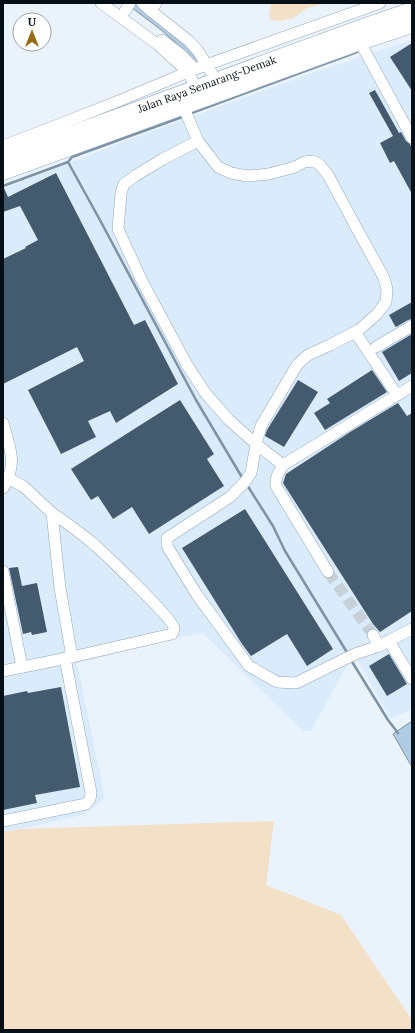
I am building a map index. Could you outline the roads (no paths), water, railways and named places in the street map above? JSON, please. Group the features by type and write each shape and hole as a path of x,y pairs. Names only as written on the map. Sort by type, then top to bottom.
{"highway":[{"name":"Jalan Raya Semarang-Demak","path":"3,159 204,88 360,28 412,10"},
{"name":"Jalan Raya Semarang-Demak","path":"3,172 183,106 204,88 412,25"}],"street":[{"path":"102,3 192,71"},
{"path":"114,3 128,7 179,53 204,88"},
{"path":"142,3 154,7 198,50 207,65 204,88"},
{"path":"3,146 207,65 380,3"},
{"path":"360,42 412,138"},
{"path":"183,106 198,142 218,167 231,173 248,176 269,174 295,167 304,162 313,161 319,164 328,175 384,278 388,289 386,302 377,314 359,330 308,355 297,365 261,426 251,473 244,483 230,497 167,538 166,546 197,594 250,666 277,682 296,683 355,654 389,642 412,629"},
{"path":"198,142 163,158 124,184 121,193 118,229 142,281 187,365 206,394 229,420 283,465"},
{"path":"376,346 412,326"},
{"path":"355,332 397,395"},
{"path":"328,572 276,486 276,477 283,465 412,386"},
{"path":"3,423 12,454 12,470 6,484 24,486 52,513 96,546 169,619 174,628 172,634 68,658 3,671"},
{"path":"3,821 86,804 90,799 91,793 68,658 52,513"},
{"path":"3,571 22,667"},
{"path":"373,635 379,646"},
{"path":"389,642 412,680"}],"waterway":[{"path":"189,114 357,52"},
{"path":"3,186 68,162 72,157 185,116"},
{"path":"68,162 196,400 243,479"},
{"path":"247,485 273,526 285,551 348,654"},
{"path":"351,660 388,720 398,733"}],"tunnel":[{"path":"328,572 373,635"}]}
